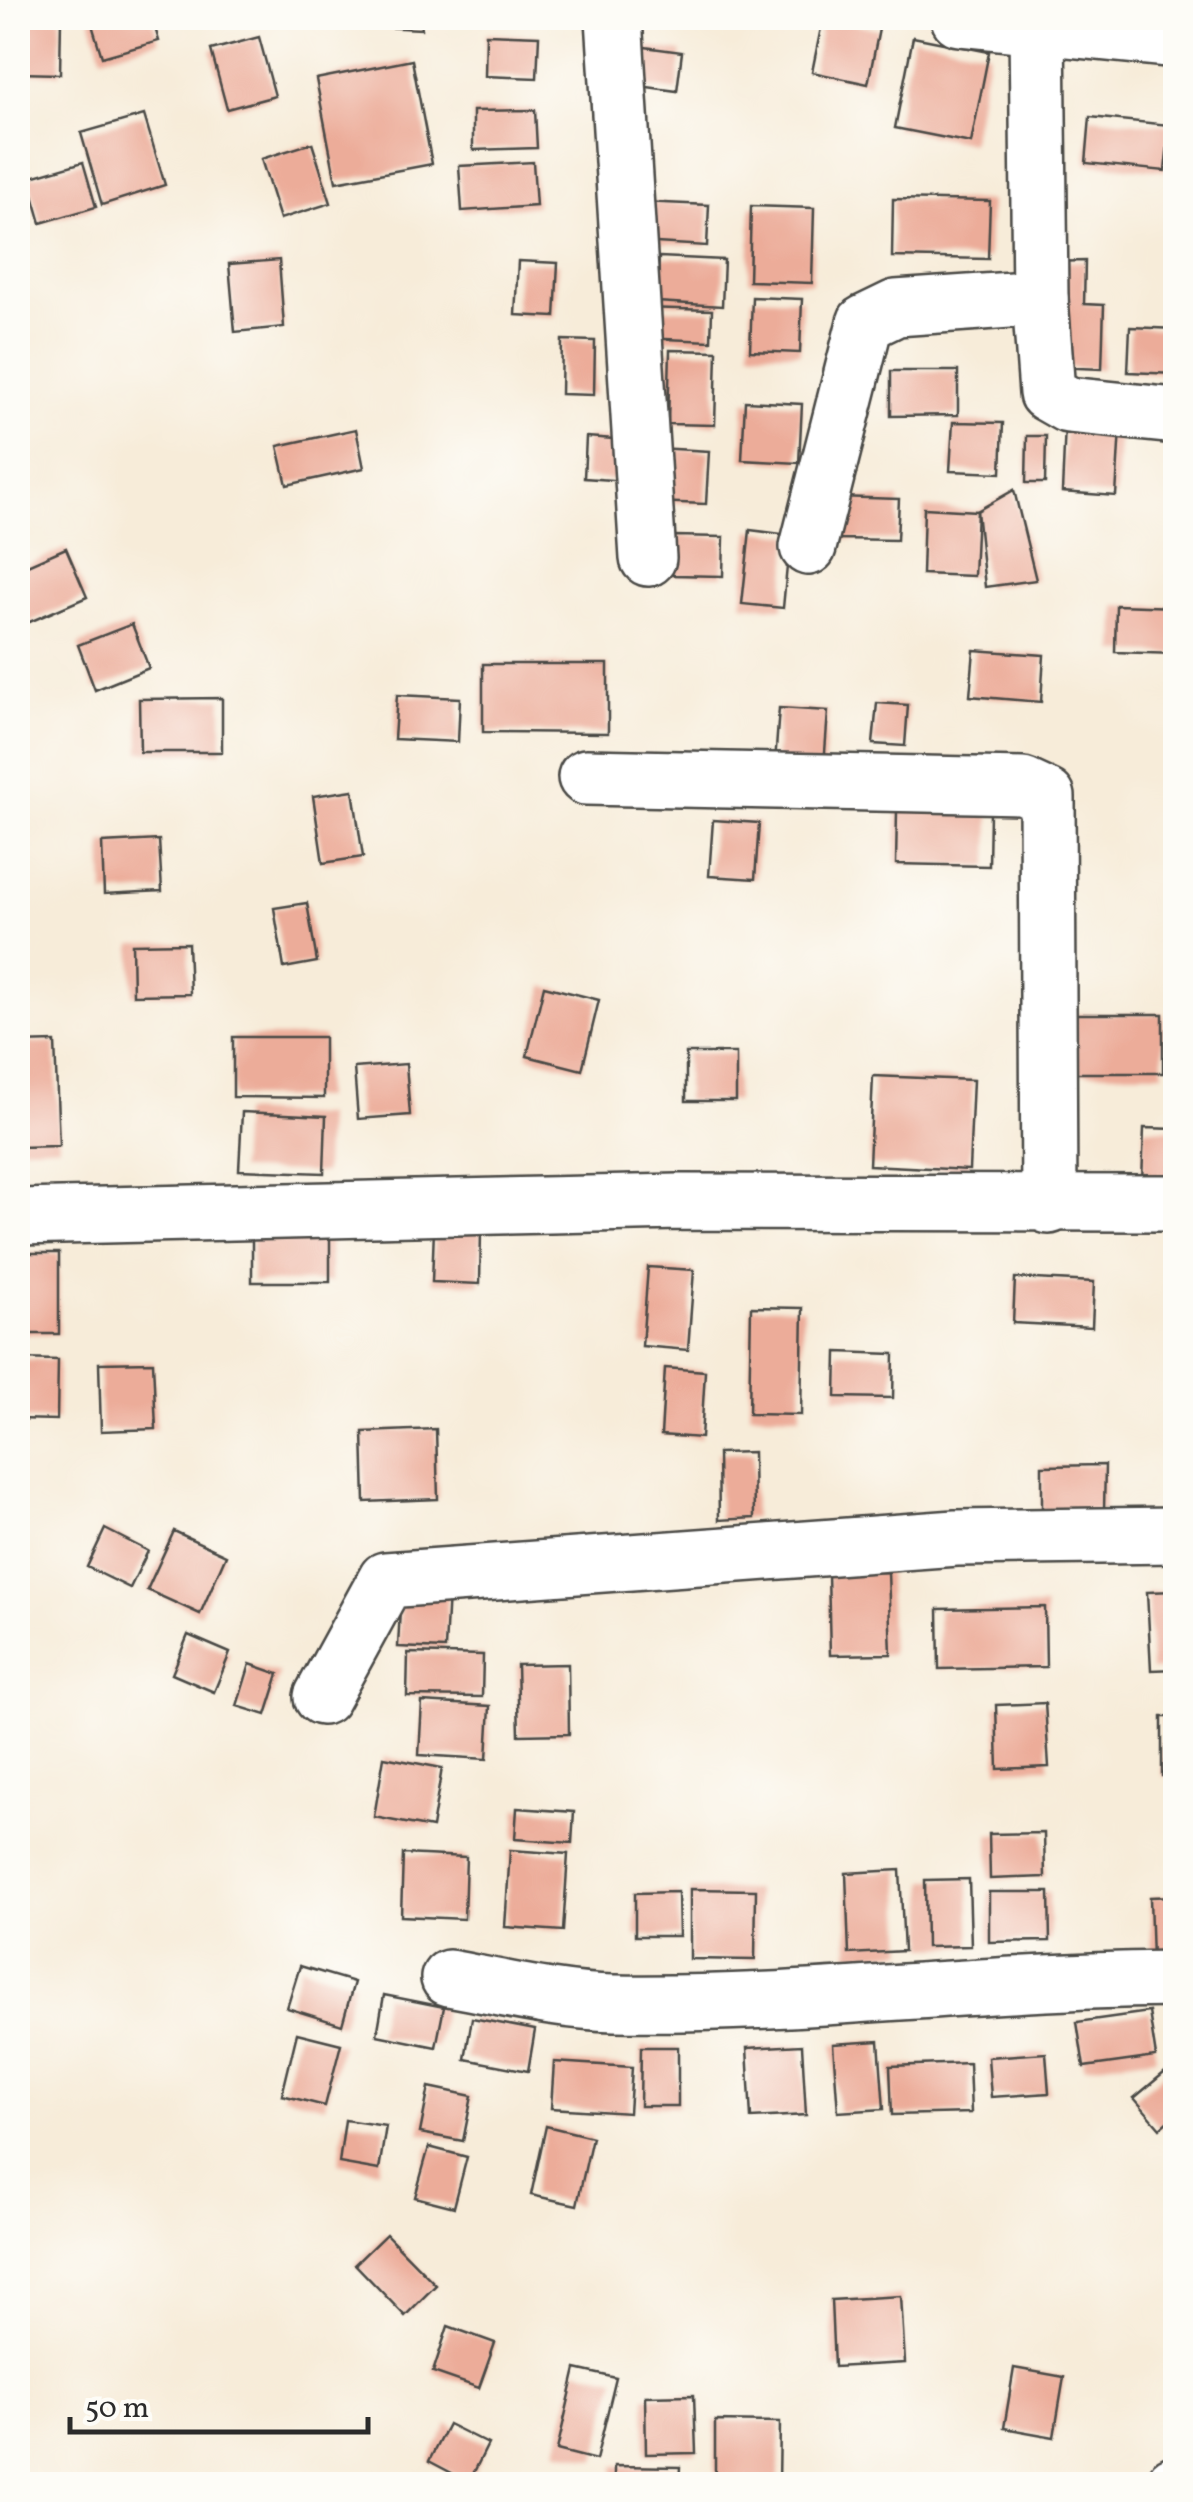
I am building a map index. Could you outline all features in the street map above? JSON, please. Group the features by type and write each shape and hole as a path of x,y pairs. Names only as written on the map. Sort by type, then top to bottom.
{"street":[{"path":"614,18 648,558"},
{"path":"959,18 1176,40"},
{"path":"1038,25 1040,298 1048,392 1057,401 1176,416"},
{"path":"808,547 865,323 896,308 1040,298"},
{"path":"586,777 1024,786 1047,797 1049,1206"},
{"path":"18,1217 679,1202 1049,1206 1176,1203"},
{"path":"322,1697 386,1580 956,1538 1176,1535"},
{"path":"449,1978 610,2003 847,1996 1082,1980 1176,1979"}],"building":[{"path":"18,18 61,18 60,74 18,73"},
{"path":"90,18 152,18 159,41 102,57"},
{"path":"337,18 421,18 421,29 336,25"},
{"path":"823,18 879,29 868,84 812,72"},
{"path":"486,34 539,36 537,78 485,76"},
{"path":"259,37 275,96 227,109 211,50"},
{"path":"913,37 989,52 971,143 895,128"},
{"path":"637,46 682,52 677,91 632,85"},
{"path":"412,60 432,164 336,182 316,79"},
{"path":"535,110 537,148 473,150 473,111"},
{"path":"144,115 165,185 102,205 81,133"},
{"path":"1090,117 1170,125 1165,171 1086,163"},
{"path":"312,143 331,203 280,219 261,159"},
{"path":"83,162 96,207 41,223 28,178"},
{"path":"533,162 536,206 462,211 459,166"},
{"path":"893,199 990,201 988,259 892,257"},
{"path":"641,202 709,205 707,246 639,242"},
{"path":"751,206 814,208 812,283 749,281"},
{"path":"659,257 724,260 722,306 657,302"},
{"path":"279,260 284,327 235,332 229,264"},
{"path":"518,261 558,263 555,317 515,315"},
{"path":"1085,261 1084,304 1104,305 1102,369 1053,367 1048,262"},
{"path":"752,297 802,299 800,353 750,351"},
{"path":"643,308 712,310 711,341 642,338"},
{"path":"1130,327 1176,329 1176,374 1128,372"},
{"path":"562,340 595,341 594,395 561,394"},
{"path":"670,350 717,351 715,425 668,424"},
{"path":"891,371 958,371 958,415 891,416"},
{"path":"745,401 802,404 799,463 742,460"},
{"path":"953,422 1003,423 1001,473 950,471"},
{"path":"1065,424 1120,427 1116,496 1062,492"},
{"path":"356,429 364,468 287,485 278,446"},
{"path":"1027,436 1046,436 1045,483 1026,483"},
{"path":"586,437 629,440 626,481 584,478"},
{"path":"657,448 709,451 706,504 654,502"},
{"path":"1014,490 1036,580 985,587 977,511"},
{"path":"837,497 899,499 897,540 836,539"},
{"path":"924,508 977,511 974,576 922,574"},
{"path":"750,530 790,535 783,608 742,604"},
{"path":"673,536 724,537 723,576 672,575"},
{"path":"66,548 87,597 18,627 18,569"},
{"path":"1116,605 1176,607 1176,654 1115,652"},
{"path":"132,624 149,668 95,690 78,645"},
{"path":"974,650 1044,655 1041,702 970,696"},
{"path":"483,664 608,664 608,733 483,732"},
{"path":"397,695 460,698 458,742 394,739"},
{"path":"222,698 222,752 140,752 139,699"},
{"path":"877,703 908,705 905,746 873,744"},
{"path":"779,708 828,711 824,766 775,763"},
{"path":"353,790 363,857 323,863 313,796"},
{"path":"897,810 990,812 989,866 896,864"},
{"path":"713,820 759,823 755,879 709,876"},
{"path":"159,840 162,891 104,894 102,843"},
{"path":"307,903 317,962 284,968 274,908"},
{"path":"188,943 190,994 133,995 132,944"},
{"path":"544,986 599,1000 582,1070 527,1056"},
{"path":"1074,1014 1163,1014 1163,1073 1075,1073"},
{"path":"233,1037 324,1037 324,1098 233,1097"},
{"path":"55,1042 59,1146 18,1147 18,1043"},
{"path":"686,1053 736,1053 736,1101 686,1101"},
{"path":"406,1064 410,1115 358,1119 354,1068"},
{"path":"873,1076 973,1080 969,1170 869,1165"},
{"path":"242,1112 326,1116 324,1173 239,1170"},
{"path":"1144,1128 1176,1129 1176,1183 1142,1182"},
{"path":"434,1229 481,1231 480,1284 432,1282"},
{"path":"252,1237 330,1237 330,1282 252,1282"},
{"path":"18,1253 59,1253 59,1334 18,1334"},
{"path":"648,1267 694,1270 688,1350 642,1346"},
{"path":"1015,1278 1094,1282 1092,1327 1013,1323"},
{"path":"751,1307 803,1308 801,1415 749,1414"},
{"path":"837,1352 894,1354 893,1398 836,1397"},
{"path":"18,1359 58,1360 57,1420 18,1419"},
{"path":"153,1362 156,1429 101,1431 99,1363"},
{"path":"665,1368 705,1371 701,1438 661,1435"},
{"path":"436,1429 438,1499 365,1502 363,1432"},
{"path":"753,1452 754,1518 719,1520 718,1453"},
{"path":"1105,1465 1104,1510 1042,1511 1042,1466"},
{"path":"105,1529 148,1551 130,1588 87,1567"},
{"path":"174,1531 226,1555 200,1614 147,1590"},
{"path":"888,1572 891,1654 830,1655 828,1573"},
{"path":"401,1589 448,1592 445,1649 398,1647"},
{"path":"1176,1591 1176,1669 1151,1670 1147,1592"},
{"path":"1045,1607 1046,1667 939,1669 938,1609"},
{"path":"188,1635 230,1653 214,1692 172,1674"},
{"path":"408,1653 483,1655 482,1697 407,1696"},
{"path":"250,1664 279,1674 266,1715 237,1706"},
{"path":"568,1664 569,1734 519,1735 517,1665"},
{"path":"422,1702 490,1706 487,1759 419,1755"},
{"path":"1045,1703 1049,1767 998,1769 996,1705"},
{"path":"1162,1717 1176,1717 1176,1776 1162,1776"},
{"path":"384,1757 442,1768 432,1828 374,1817"},
{"path":"517,1808 574,1812 572,1843 515,1839"},
{"path":"1044,1833 1045,1877 990,1879 989,1834"},
{"path":"510,1850 568,1854 563,1931 505,1927"},
{"path":"403,1854 466,1857 464,1919 401,1916"},
{"path":"900,1870 904,1951 849,1954 846,1873"},
{"path":"969,1879 971,1946 926,1947 925,1880"},
{"path":"690,1889 756,1890 755,1960 690,1959"},
{"path":"678,1892 679,1936 635,1936 635,1893"},
{"path":"989,1892 1049,1892 1050,1941 989,1942"},
{"path":"1176,1896 1176,1959 1152,1960 1150,1897"},
{"path":"300,1966 354,1982 342,2025 287,2008"},
{"path":"384,1995 444,2007 436,2047 377,2035"},
{"path":"1149,2012 1156,2057 1084,2067 1077,2022"},
{"path":"472,2018 535,2030 528,2071 465,2059"},
{"path":"297,2033 341,2044 325,2106 282,2095"},
{"path":"879,2041 884,2109 838,2112 833,2044"},
{"path":"802,2045 806,2115 751,2118 747,2048"},
{"path":"641,2047 678,2047 678,2106 640,2106"},
{"path":"1046,2053 1049,2093 991,2097 988,2057"},
{"path":"554,2062 632,2067 629,2113 551,2108"},
{"path":"969,2063 971,2113 892,2115 890,2066"},
{"path":"1176,2063 1176,2114 1160,2128 1134,2098"},
{"path":"429,2087 472,2096 463,2141 420,2133"},
{"path":"345,2120 386,2126 379,2170 339,2163"},
{"path":"546,2126 592,2137 577,2205 531,2195"},
{"path":"429,2147 467,2157 454,2207 415,2197"},
{"path":"386,2234 436,2285 405,2316 355,2264"},
{"path":"901,2296 905,2363 834,2367 831,2300"},
{"path":"448,2326 495,2343 479,2388 433,2372"},
{"path":"1014,2368 1064,2377 1054,2437 1004,2428"},
{"path":"576,2369 616,2378 596,2460 557,2450"},
{"path":"694,2395 696,2453 646,2454 645,2396"},
{"path":"715,2421 780,2422 779,2484 715,2484"},
{"path":"448,2424 488,2444 469,2482 429,2461"},
{"path":"614,2466 680,2467 679,2484 614,2484"}]}
